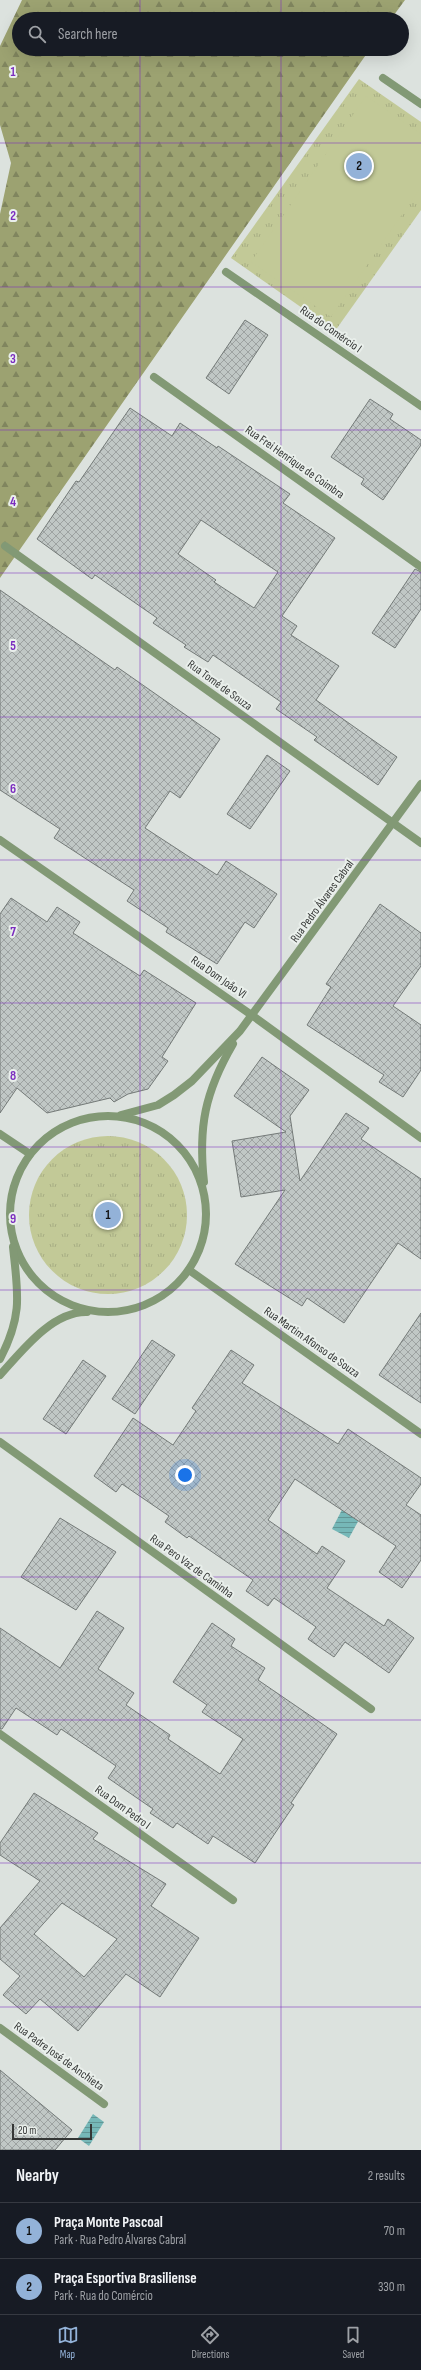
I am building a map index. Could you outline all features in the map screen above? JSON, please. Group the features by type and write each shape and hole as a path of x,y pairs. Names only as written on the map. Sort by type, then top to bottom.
{"street":[{"path":"383,78 421,104"},
{"name":"Rua do Comércio I","path":"226,272 421,406"},
{"name":"Rua Frei Henrique de Coimbra","path":"154,377 421,567"},
{"name":"Rua Tomé de Souza","path":"5,546 421,843"},
{"name":"Rua Pedro Álvares Cabral","path":"116,1116 158,1105 174,1095 192,1081 240,1031 253,1016 421,784"},
{"name":"Rua Dom Joåo VI","path":"0,840 253,1016 421,1138"},
{"name":"Rua Pedro Álvares Cabral","path":"206,1201 201,1149 207,1101 224,1060 240,1031"},
{"path":"0,1359 12,1334 17,1314 17,1285 10,1229 11,1196 19,1173 30,1154 47,1138 70,1124 96,1117 116,1116 138,1120 157,1129 174,1140 187,1155 199,1175 206,1201 204,1238 189,1270 174,1288 154,1301 118,1312 83,1312 50,1325 32,1339 0,1375"},
{"path":"0,1134 30,1154"},
{"path":"10,1229 21,1260 38,1284 64,1302 99,1312"},
{"name":"Rua Martim Afonso de Souza","path":"189,1270 421,1434"},
{"name":"Rua Pero Vaz de Caminha","path":"0,1442 371,1709"},
{"name":"Rua Dom Pedro I","path":"0,1734 232,1900"},
{"name":"Rua Padre José de Anchieta","path":"0,2028 104,2104"}],"green space":[{"path":"22,0 405,0 396,12 16,12"},
{"path":"12,21 12,56 365,56 0,578 0,214 11,163 0,125 0,46"},
{"path":"359,79 421,122 421,210 335,331 231,258"},
{"path":"366,96 421,134 421,187 331,317 251,262"},
{"path":"116,1136 131,1139 145,1145 164,1159 174,1171 184,1192 187,1215 184,1238 174,1259 164,1271 152,1281 131,1291 116,1294 100,1294 85,1291 64,1281 52,1271 42,1259 32,1238 30,1230 29,1207 32,1192 42,1171 52,1159 64,1149 85,1139 93,1137"}],"water":[{"path":"348,1498 366,1507 349,1538 332,1529"},
{"path":"93,2114 104,2122 89,2146 78,2138"}],"building":[{"path":"245,320 268,335 229,394 206,378"},
{"path":"370,399 393,414 390,419 421,440 421,445 383,500 361,484 364,479 331,457"},
{"path":"130,408 172,436 180,423 217,448 218,446 290,494 283,503 335,538 282,616 297,626 291,635 339,666 316,700 397,757 378,785 314,740 317,737 276,709 281,702 213,655 208,662 184,647 186,645 153,623 157,618 95,575 92,579 37,539 76,481 79,482","holes":["201,520 278,572 254,608 214,582 216,580 178,554"]},
{"path":"415,569 421,572 421,609 395,648 372,633"},
{"path":"0,590 115,670 117,667 220,739 180,798 170,791 145,828 217,875 226,861 277,894 254,928 245,922 217,964 166,932 168,928 127,901 134,890 54,838 60,829 0,790"},
{"path":"267,755 290,771 250,829 227,814"},
{"path":"11,898 47,922 57,907 80,922 73,933 140,976 144,970 196,1003 162,1057 168,1061 148,1089 128,1094 114,1102 110,1098 47,1113 17,1088 0,1113 0,914"},
{"path":"380,904 421,933 421,966 393,1006 421,1025 421,1070 403,1097 379,1082 384,1075 307,1025 331,987 326,984"},
{"path":"262,1057 309,1090 290,1116 300,1181 346,1113 369,1128 361,1139 421,1179 421,1259 398,1243 344,1323 307,1298 302,1306 235,1264 285,1190 241,1197 232,1141 286,1132 234,1096"},
{"path":"421,1313 421,1403 379,1375"},
{"path":"152,1340 175,1355 135,1414 112,1399"},
{"path":"231,1350 254,1365 242,1383 338,1444 348,1429 421,1478 421,1484 406,1505 421,1515 421,1560 402,1588 379,1572 396,1546 295,1479 268,1520 317,1554 322,1546 345,1561 327,1588 384,1626 388,1619 414,1638 389,1673 345,1642 334,1657 308,1639 316,1627 274,1598 268,1606 246,1591 253,1580 189,1536 187,1538 165,1522 169,1516 122,1484 116,1492 94,1476 133,1418 173,1445 196,1411 192,1408"},
{"path":"83,1360 106,1376 66,1434 43,1419"},
{"path":"60,1518 116,1552 76,1610 21,1577"},
{"path":"97,1611 124,1628 98,1669 134,1693 126,1705 170,1735 168,1739 220,1774 243,1739 202,1712 207,1705 173,1682 212,1623 235,1639 231,1646 265,1668 258,1680 337,1734 291,1803 294,1805 255,1863 213,1836 208,1844 177,1823 173,1828 150,1813 153,1809 108,1778 116,1766 61,1729 57,1735 16,1708 2,1729 0,1729 0,1628 60,1668"},
{"path":"34,1793 98,1833 93,1839 166,1884 151,1906 199,1938 160,1997 126,1974 78,2031 40,1999 26,2014 3,1995 20,1976 0,1959 0,1928 40,1881 0,1855 0,1843","holes":["62,1903 117,1939 84,1977 34,1934"]},
{"path":"0,2070 72,2130 55,2150 0,2150"}],"place":[{"name":"Praça Esportiva Brasiliense","path":"359,166"},
{"name":"Praça Monte Pascoal","path":"108,1215"}]}
